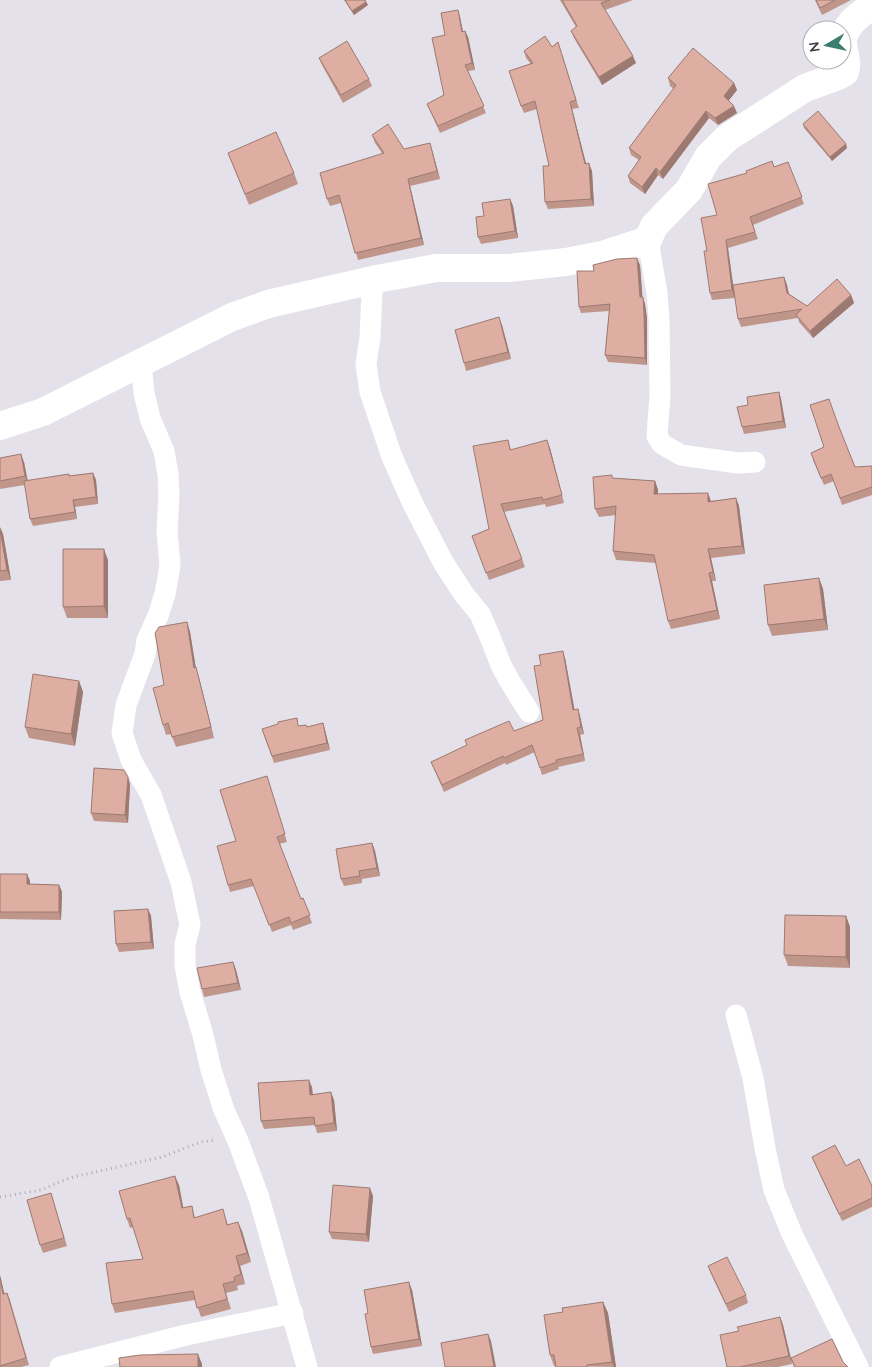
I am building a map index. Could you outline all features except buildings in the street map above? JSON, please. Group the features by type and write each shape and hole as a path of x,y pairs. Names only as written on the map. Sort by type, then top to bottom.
{"street":[{"path":"755,462 738,463 681,455 662,444 657,436 660,395 658,293 648,240 654,226 689,190 708,157 727,138 805,88 845,72 847,66 843,42 845,30 862,13 872,7"},
{"path":"0,426 44,412 232,317 268,304 377,279 436,268 508,268 566,262 602,255 648,240"},
{"path":"377,279 372,292 370,337 366,364 370,392 392,457 413,504 443,562 463,594 480,614 501,665 529,712"},
{"path":"141,363 144,394 150,418 164,451 168,474 167,531 170,566 165,594 126,705 122,733 131,760 151,795 181,882 190,924 185,944 185,966 190,992 204,1035 210,1070 224,1110 260,1198 307,1367"},
{"path":"736,1015 753,1078 774,1190 792,1234 858,1367"},
{"path":"60,1367 186,1335 293,1313"}],"path":[{"path":"0,1197 41,1190 69,1178 162,1157 201,1142 238,1141"}]}
